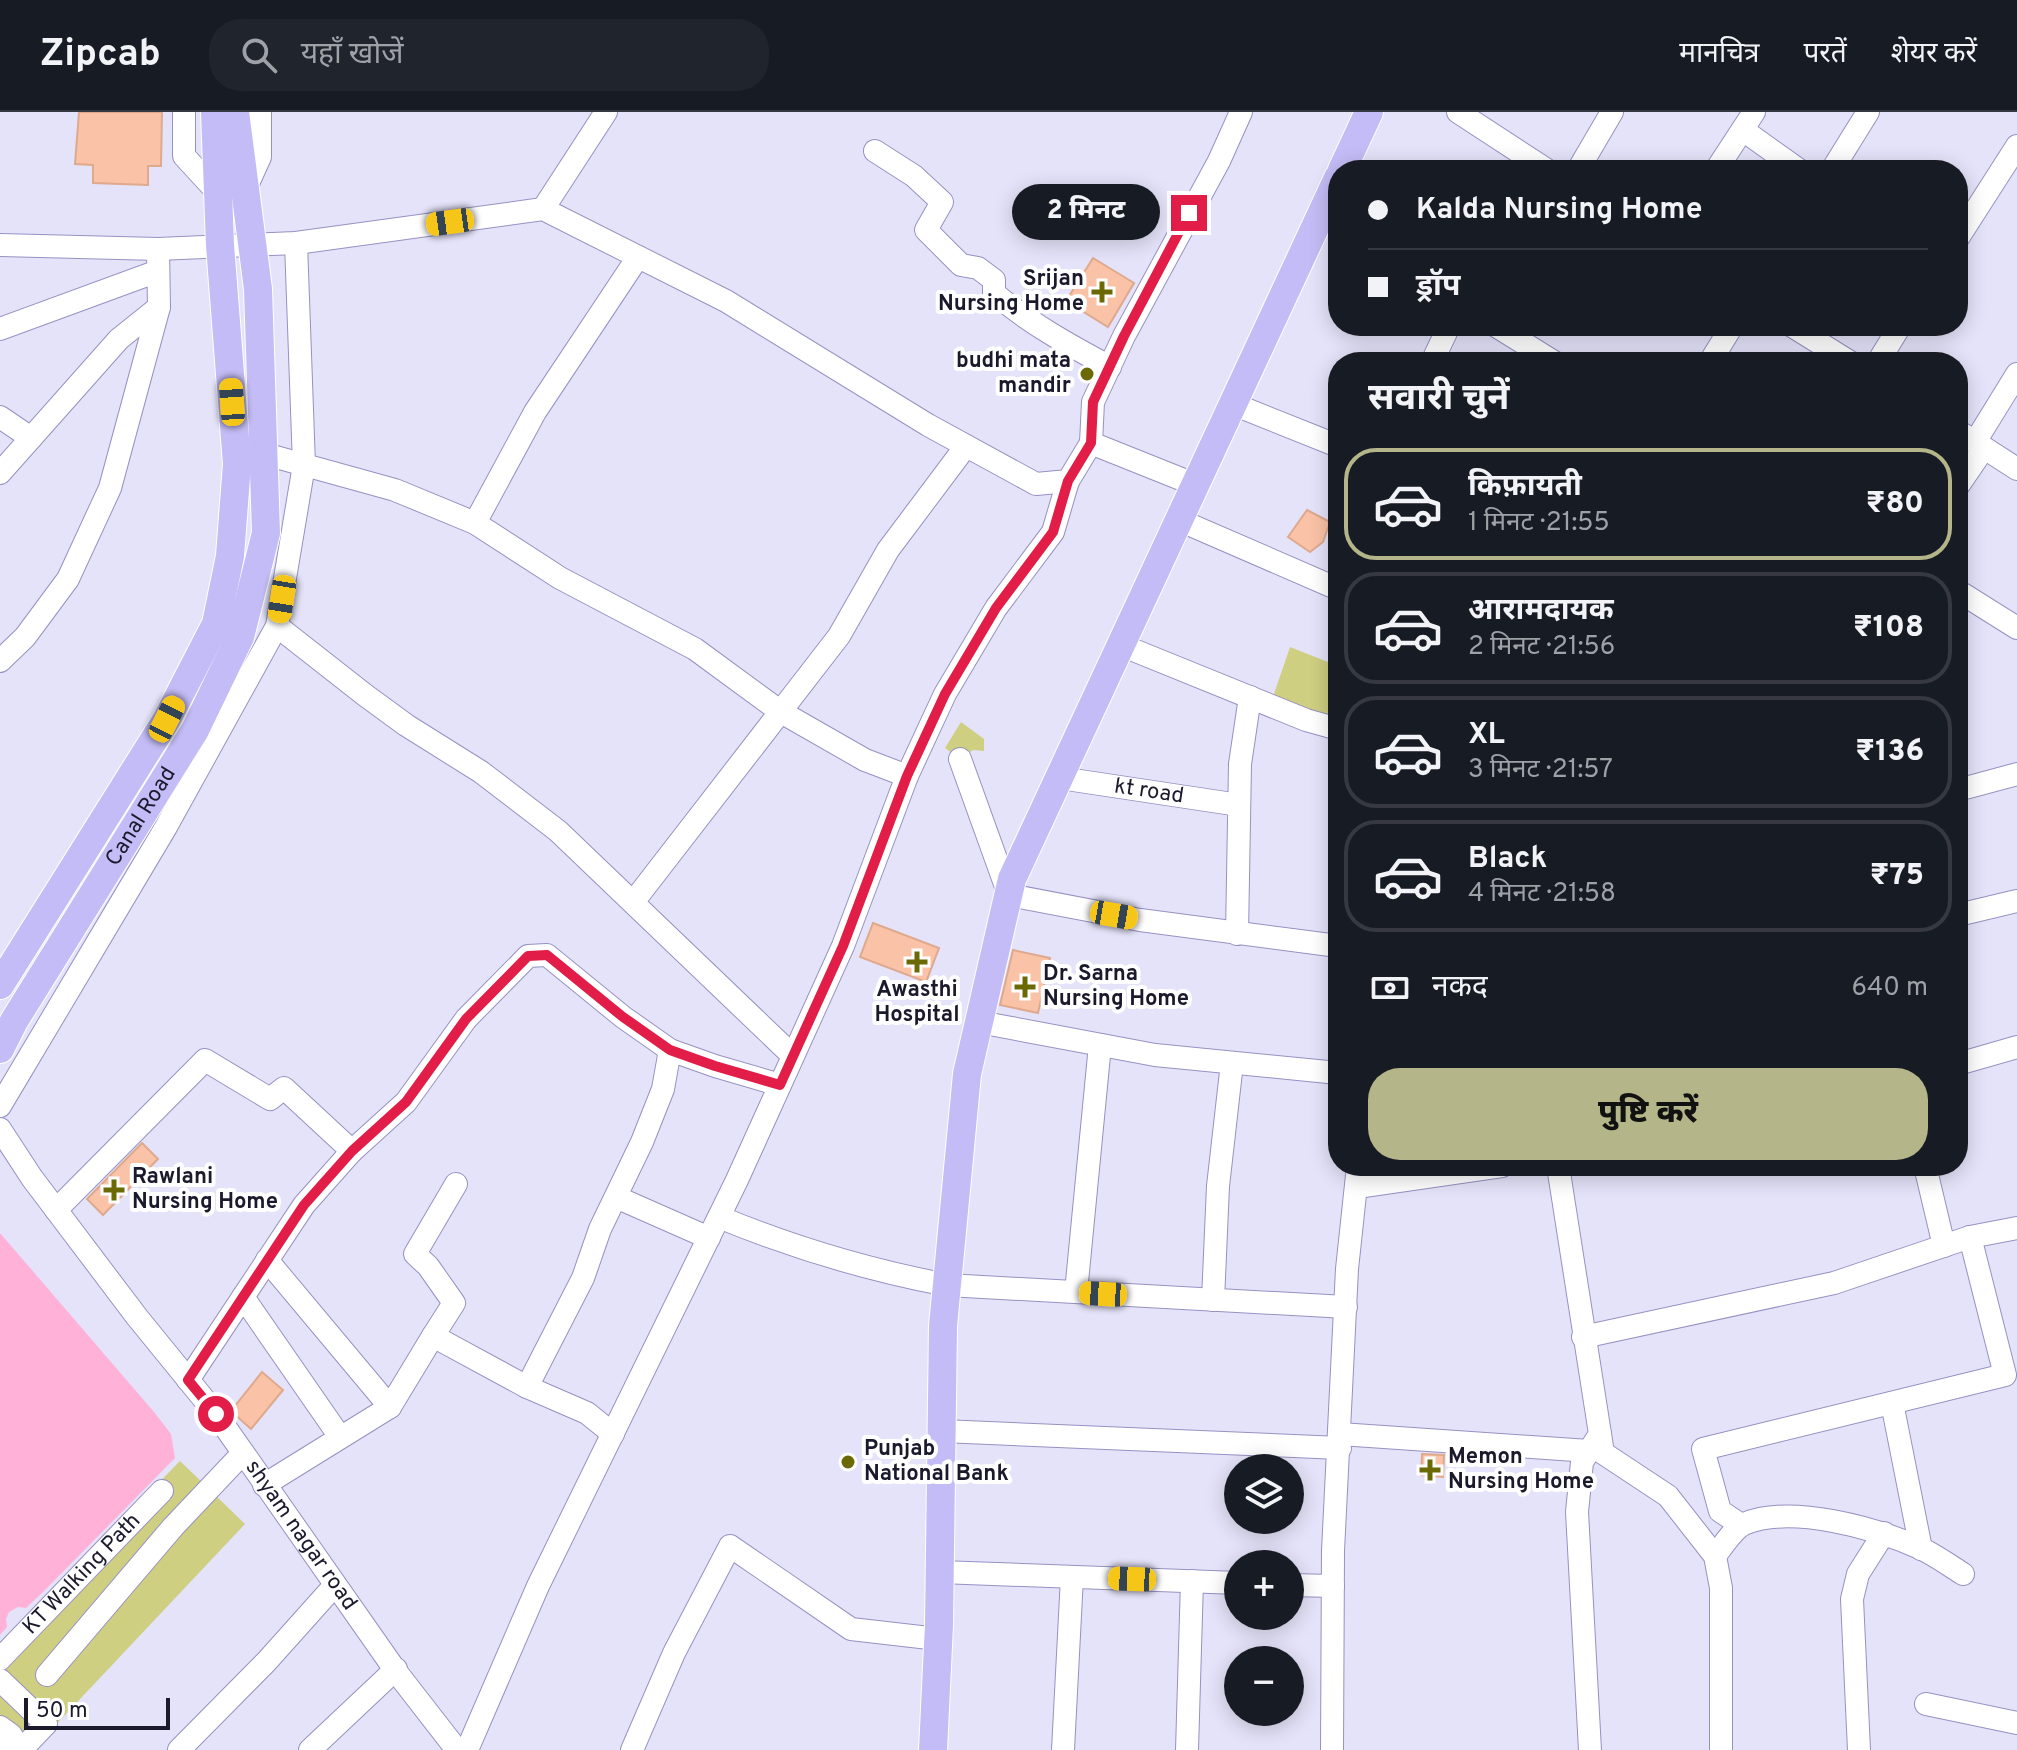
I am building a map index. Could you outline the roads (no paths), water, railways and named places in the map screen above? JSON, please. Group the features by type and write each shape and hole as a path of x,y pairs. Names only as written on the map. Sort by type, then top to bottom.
{"main road":[{"path":"1347,160 1369,112"},
{"path":"231,192 232,115"},
{"name":"Canal Road","path":"0,1049 14,1021 195,730 240,637 266,533 265,454 258,289 252,245 231,192"},
{"name":"Canal Road","path":"0,985 167,719 216,624 230,556 237,464 220,245 231,192"},
{"path":"933,1750 940,1572 943,1326 967,1074 1012,879 1328,200"}],"street":[{"path":"184,112 184,156 231,192 260,157 232,115"},
{"path":"543,209 606,112"},
{"path":"467,1750 538,1586 709,1238 843,946 907,776 945,694 996,608 1053,532 1068,481 1091,443 1093,402 1175,238 1219,161 1241,112"},
{"path":"1458,112 1511,160"},
{"path":"1584,160 1612,112"},
{"path":"1838,160 1868,112"},
{"path":"1723,160 1749,121 1789,160"},
{"path":"1968,222 2017,146"},
{"path":"875,151 914,176 942,202 926,230 961,265 978,268 994,280 994,293 1014,310 1110,367"},
{"path":"0,329 158,260 220,245 296,243 543,209 726,301 966,446 1036,484 1068,481"},
{"path":"0,1106 166,827 277,626 304,465 296,243"},
{"path":"0,245 158,260"},
{"path":"475,523 535,412 638,257"},
{"path":"0,661 25,637 68,579 110,488 159,307 158,260"},
{"path":"0,473 119,339 159,307"},
{"path":"1512,336 1538,352"},
{"path":"1808,336 1834,352"},
{"path":"2017,374 1972,440 2017,469"},
{"path":"1233,404 1328,442"},
{"path":"0,417 31,438"},
{"path":"1091,443 1196,485"},
{"path":"634,901 839,636 888,550 966,446"},
{"path":"265,454 395,490 475,523 560,578 695,649 781,712 865,760 907,776"},
{"path":"1179,520 1328,585"},
{"path":"1968,597 2017,628"},
{"path":"277,626 375,703 481,772 558,831 793,1056"},
{"path":"1121,645 1328,726"},
{"path":"1237,934 1240,764 1250,697"},
{"path":"960,759 1009,895 1140,920 1328,945"},
{"path":"1968,787 2017,774"},
{"name":"kt road","path":"1060,778 1239,805"},
{"path":"1968,913 2017,901"},
{"path":"188,1380 304,1205 352,1151 406,1102 466,1019 528,956 547,955 623,1017 670,1050 780,1085"},
{"path":"979,1022 1155,1055 1328,1072"},
{"path":"1076,1292 1100,1045"},
{"path":"1968,1061 2017,1047"},
{"path":"527,1387 583,1278 600,1229 663,1089 670,1050"},
{"path":"56,1210 205,1060 270,1099 284,1088 352,1151"},
{"path":"1213,1300 1218,1186 1232,1063"},
{"name":"shyam nagar road","path":"0,1129 56,1210 243,1453 335,1585 457,1750"},
{"path":"1559,1176 1595,1443 1603,1453 1668,1496 1715,1556 1721,1588 1721,1750"},
{"path":"1927,1176 1944,1246"},
{"path":"1332,1750 1333,1586 1347,1269 1358,1177"},
{"path":"264,1485 390,1407 454,1303 428,1266 415,1254 456,1184"},
{"path":"616,1197 709,1238"},
{"path":"719,1217 827,1258 947,1285 1346,1307"},
{"path":"1583,1337 1834,1283 1970,1237 2017,1228"},
{"path":"1741,1525 1720,1511 1703,1449 2005,1375 1970,1237"},
{"path":"267,1260 390,1407"},
{"path":"243,1297 340,1437"},
{"path":"433,1336 527,1387 587,1413 613,1434"},
{"path":"1892,1403 1921,1549"},
{"path":"942,1431 1340,1441 1595,1443"},
{"path":"1590,1750 1577,1512 1582,1462 1595,1443"},
{"path":"47,1675 173,1527 243,1453"},
{"name":"KT Walking Path","path":"0,1659 162,1491"},
{"path":"1715,1556 1741,1525 1775,1515 1823,1520 1884,1533 1921,1549 1963,1574"},
{"path":"1859,1750 1852,1599 1858,1574 1884,1533"},
{"path":"632,1750 674,1653 730,1546 851,1629 938,1639"},
{"path":"940,1572 1224,1582"},
{"path":"1063,1750 1072,1577"},
{"path":"1187,1750 1192,1581"},
{"path":"179,1750 267,1661 335,1585"},
{"path":"1304,1585 1333,1586"},
{"path":"310,1750 396,1669"},
{"path":"0,1680 46,1724 21,1750"},
{"path":"1926,1704 2017,1723"},
{"path":"0,1727 14,1740 9,1746 0,1746"}],"place":[{"name":"Srijan Nursing Home","path":"1102,292"},
{"name":"budhi mata mandir","path":"1087,374"},
{"name":"Awasthi Hospital","path":"917,962"},
{"name":"Dr. Sarna Nursing Home","path":"1025,987"},
{"name":"Rawlani Nursing Home","path":"114,1190"},
{"name":"Punjab National Bank","path":"848,1462"},
{"name":"Memon Nursing Home","path":"1430,1470"}]}
